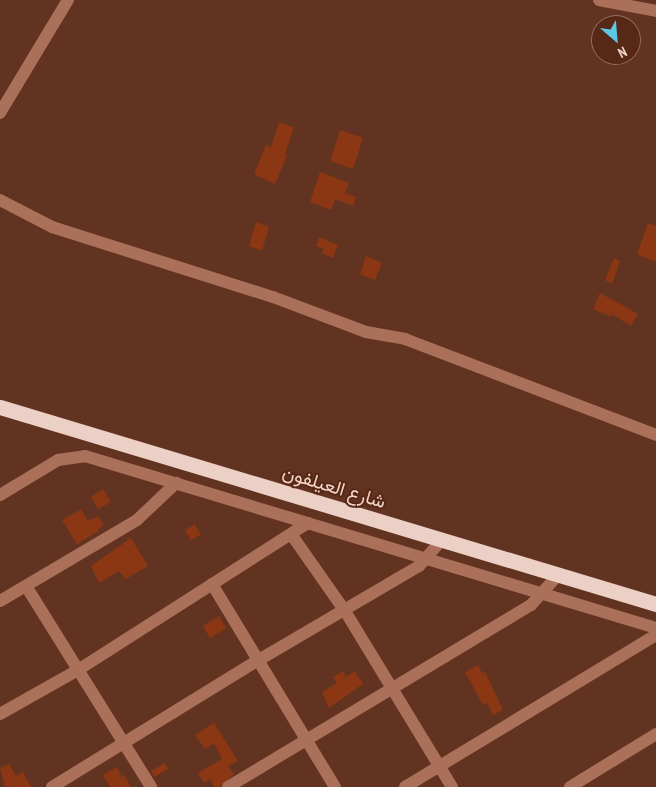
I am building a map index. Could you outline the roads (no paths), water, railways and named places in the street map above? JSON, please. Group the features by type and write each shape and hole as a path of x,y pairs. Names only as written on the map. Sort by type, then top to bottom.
{"highway":[{"name":"شارع العيلفون","path":"0,407 656,604"}],"street":[{"path":"0,114 68,0"},
{"path":"599,0 656,11"},
{"path":"0,200 52,227 273,297 366,332 405,339 656,436"},
{"path":"0,495 58,460 77,456 176,483 656,628"},
{"path":"0,601 136,520 176,483"},
{"path":"0,714 78,670 308,523"},
{"path":"291,534 345,611 393,687 452,787"},
{"path":"52,787 125,745 257,661 345,611 429,559 442,540"},
{"path":"228,787 531,605 558,575"},
{"path":"212,584 335,787"},
{"path":"26,586 151,787"},
{"path":"405,787 656,635"},
{"path":"570,787 656,734"}]}
